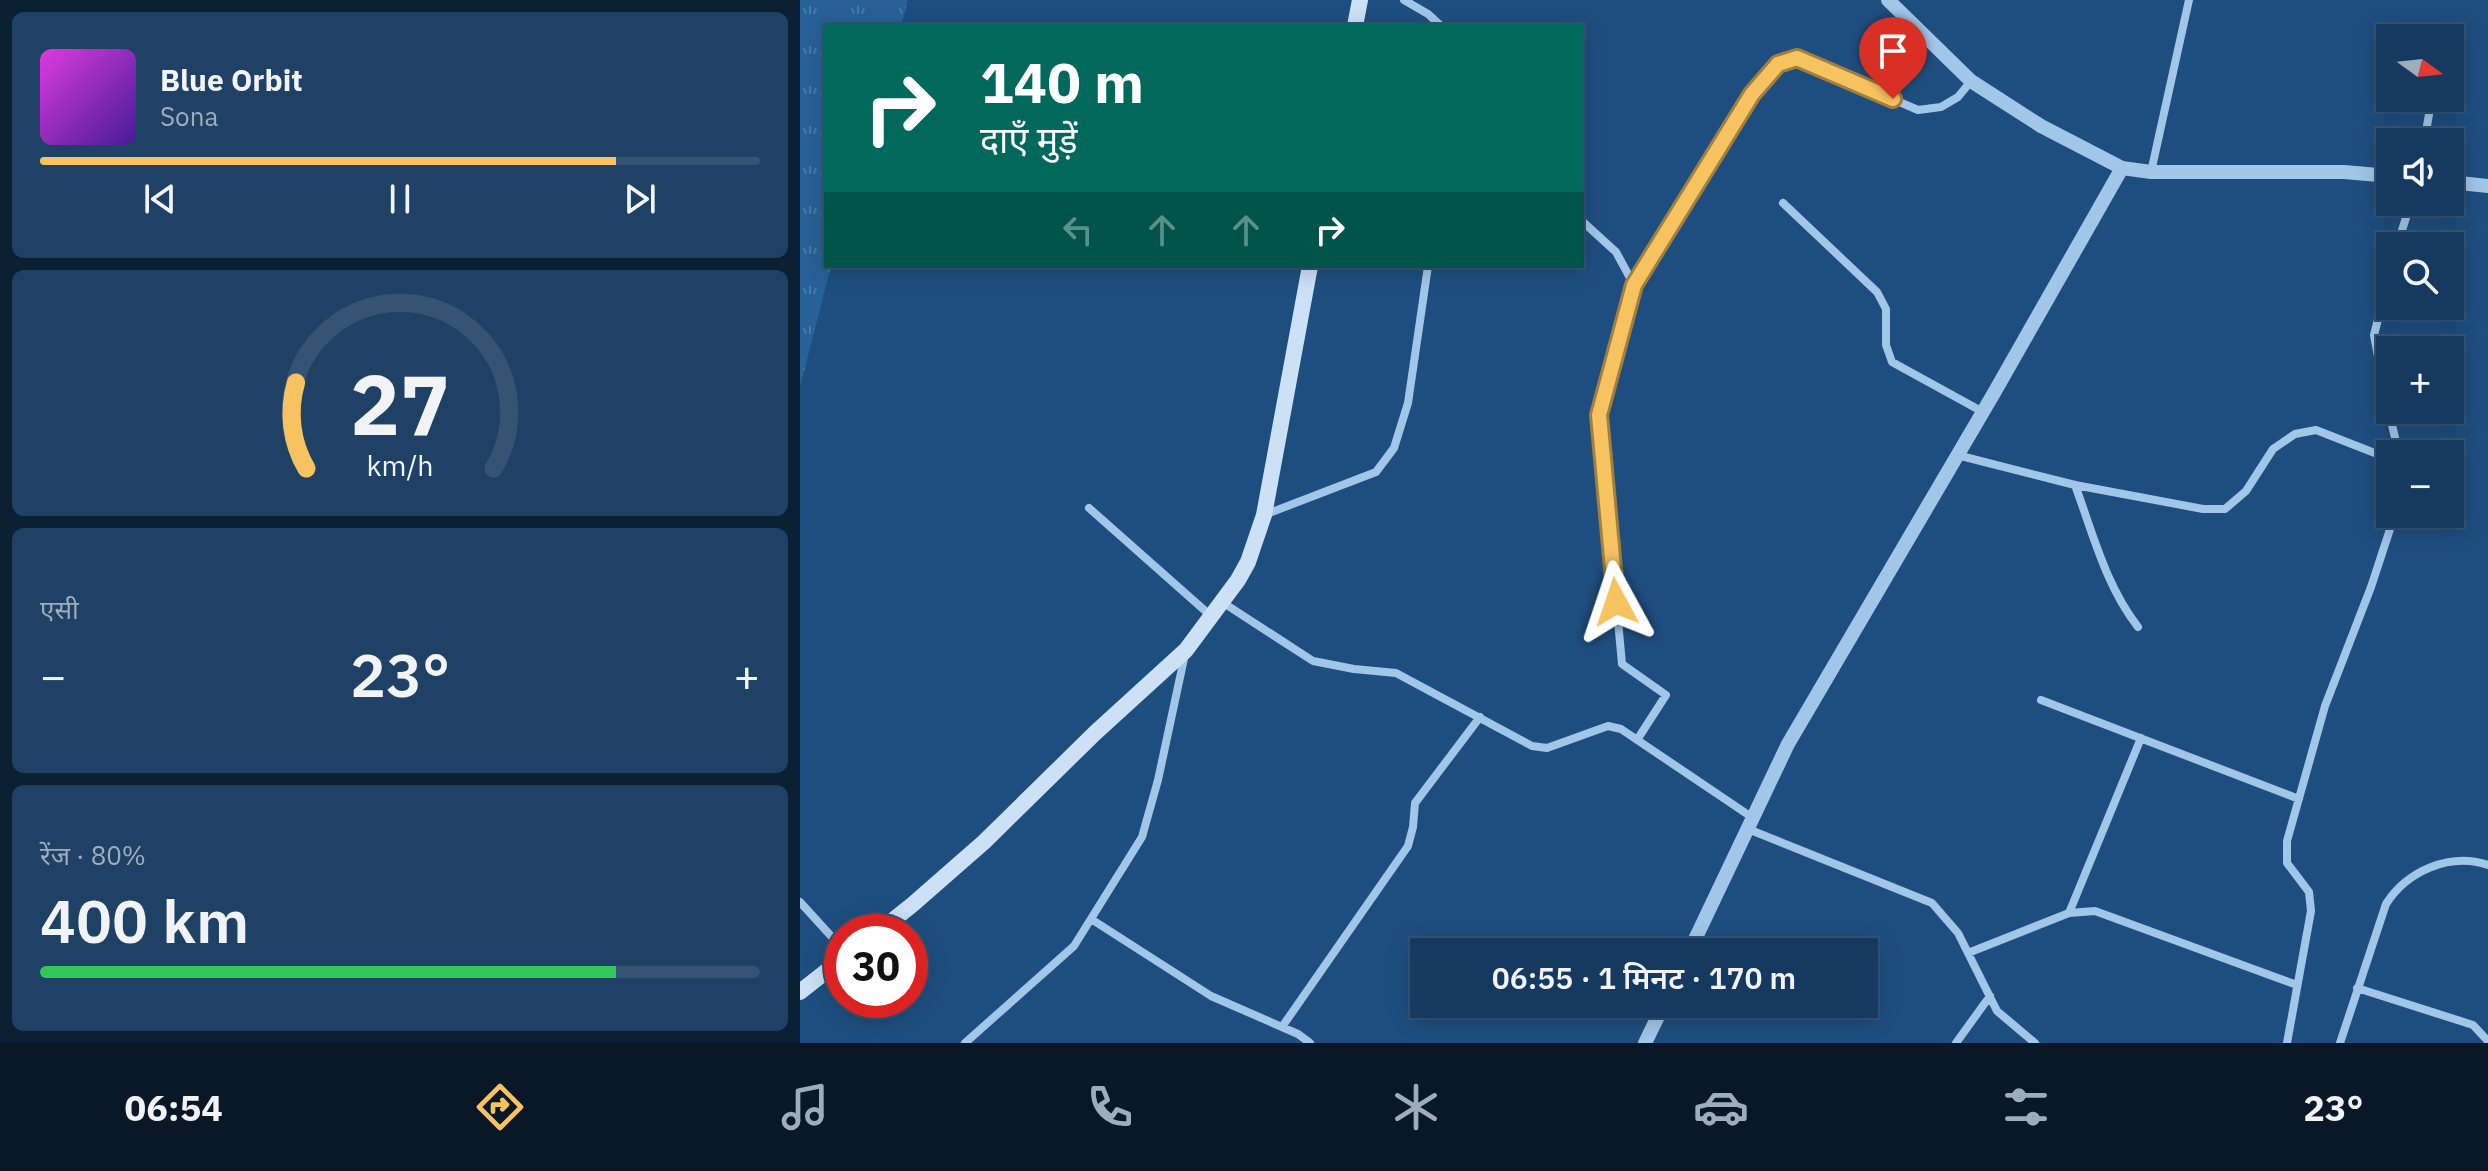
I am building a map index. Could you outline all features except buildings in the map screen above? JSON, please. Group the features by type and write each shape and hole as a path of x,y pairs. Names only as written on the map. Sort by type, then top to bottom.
{"main road":[{"path":"1355,24 1360,0"},
{"path":"901,914 984,842 1095,733 1186,650 1248,562 1264,515 1310,268"},
{"path":"800,992 824,973"}],"street":[{"path":"1404,0 1439,24"},
{"path":"1888,0 1971,81 2041,126 2122,168 2151,172 2376,175"},
{"path":"2151,172 2189,0"},
{"path":"1637,740 1666,695 1622,664 1599,415 1634,285 1752,94 1778,64 1797,58 1918,110 1941,107 1958,97 1971,81"},
{"path":"1696,938 1788,744 2122,168"},
{"path":"2464,183 2488,186"},
{"path":"1783,203 1877,292 1886,309 1886,345 1892,362 1983,412"},
{"path":"1584,223 1616,252 1634,285"},
{"path":"1264,515 1376,472 1394,448 1408,403 1428,268"},
{"path":"2378,320 2374,335 2396,440"},
{"path":"1957,455 2075,485 2203,509 2225,509 2246,491 2273,449 2295,434 2316,430 2376,454"},
{"path":"2075,485 2111,582 2126,612 2138,627"},
{"path":"1089,508 1211,616"},
{"path":"2287,1043 2311,911 2309,892 2287,863 2287,841 2325,706 2390,528"},
{"path":"1222,601 1313,661 1396,673 1532,746 1547,748 1608,726 1621,729 1751,824 1932,903 1958,933 1997,1011 2035,1043"},
{"path":"965,1043 1074,946 1142,837 1158,780 1186,650"},
{"path":"2041,700 2299,799"},
{"path":"1282,1027 1408,846 1415,803 1480,717"},
{"path":"2069,913 2141,738"},
{"path":"2340,1043 2386,904 2396,889 2416,873 2457,860 2488,865"},
{"path":"800,902 824,928"},
{"path":"1968,953 2069,913 2095,911 2297,985"},
{"path":"1091,919 1211,996 1282,1027 1310,1043"},
{"path":"2357,988 2473,1025 2488,1041"},
{"path":"1956,1043 1990,996"},
{"path":"1645,1043 1657,1018"}],"green space":[{"path":"800,0 908,0 902,24 824,24 824,268 830,268 800,387"}],"route":[{"path":"1616,602 1599,415 1634,285 1752,94 1778,64 1797,58 1893,99"}]}
